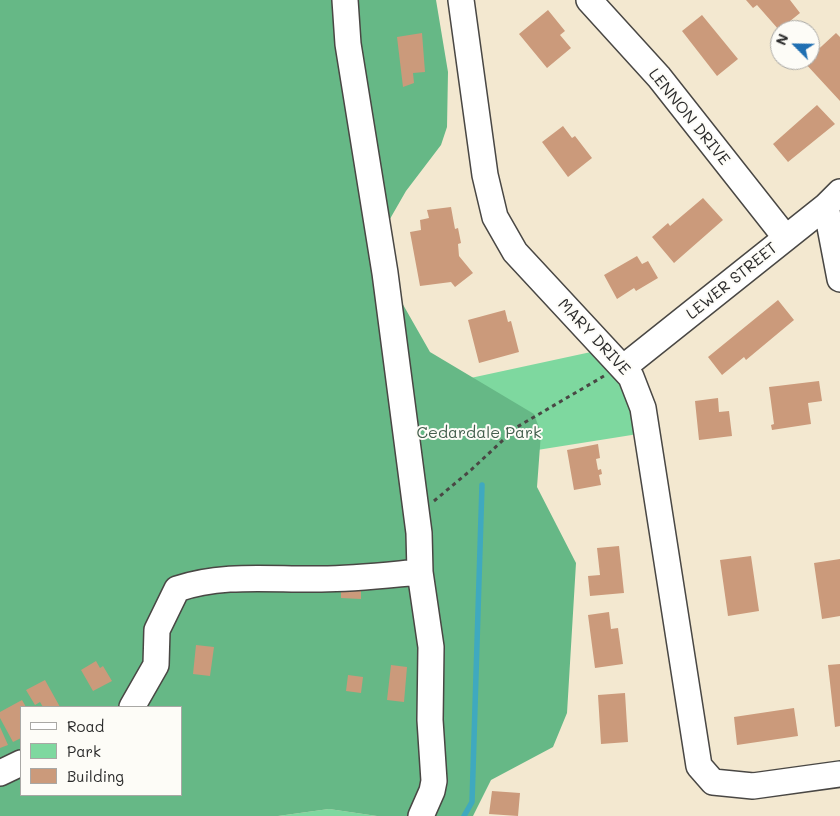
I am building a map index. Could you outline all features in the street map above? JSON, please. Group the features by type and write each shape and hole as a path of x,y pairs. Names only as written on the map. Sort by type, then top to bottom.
{"street":[{"path":"345,0 348,44 385,274 417,515 420,572 431,647 430,720 434,781 432,791 420,816"},
{"name":"MARY DRIVE","path":"461,0 484,175 495,218 515,252 622,366 635,384 643,408 699,766 708,778 720,784 753,786 840,774"},
{"name":"LENNON DRIVE","path":"589,0 659,78 786,238"},
{"path":"833,199 840,279"},
{"name":"LEWER STREET","path":"622,366 833,199"},
{"path":"133,706 156,665 157,630 177,589 238,578 322,580 420,572"},
{"path":"0,772 20,764"}],"path":[{"path":"417,515 472,470 517,427 622,366"}],"green space":[{"name":"Cedardale Park","path":"0,0 436,0 448,72 447,127 441,145 406,191 379,238 385,273 430,352 534,414 541,433 537,487 576,563 567,713 553,747 491,780 473,816 377,816 329,809 278,816 0,816"},
{"path":"591,352 626,391 638,434 531,451 415,390"},
{"path":"329,809 377,816 278,816"}],"building":[{"path":"746,0 790,0 800,13 791,20 770,20 757,5 753,8"},
{"path":"548,10 565,31 560,35 571,48 547,68 519,34"},
{"path":"702,15 738,59 717,76 682,31"},
{"path":"422,33 425,72 413,73 414,83 403,87 397,37"},
{"path":"836,33 840,37 840,101 811,70 820,70 820,48"},
{"path":"817,105 835,124 788,162 773,144"},
{"path":"563,126 572,138 575,136 592,158 568,177 542,142"},
{"path":"703,198 723,220 674,263 652,237 668,223 670,226"},
{"path":"451,207 455,229 458,228 461,243 458,244 459,256 473,273 455,287 451,282 420,286 410,232 421,230 420,220 429,218 427,210"},
{"path":"637,256 642,264 648,261 658,278 636,291 634,288 617,299 604,275"},
{"path":"778,300 794,320 746,360 744,357 722,375 708,357"},
{"path":"505,310 508,322 511,321 519,352 479,363 468,320"},
{"path":"819,381 822,401 808,403 811,424 772,430 771,425 774,424 769,387"},
{"path":"718,398 719,412 729,411 732,436 699,440 695,401"},
{"path":"598,444 600,458 596,459 598,470 601,469 602,474 599,475 601,485 574,490 567,450"},
{"path":"619,546 624,593 590,596 588,576 600,575 597,548"},
{"path":"751,556 759,611 728,616 720,560"},
{"path":"840,559 840,616 822,619 814,563"},
{"path":"341,584 361,585 361,599 341,598"},
{"path":"609,612 611,629 618,628 623,664 595,668 588,615"},
{"path":"196,645 214,647 210,676 193,674"},
{"path":"96,661 100,668 103,666 112,681 93,691 81,670"},
{"path":"840,664 840,726 835,727 828,665"},
{"path":"391,665 407,667 404,702 387,700"},
{"path":"348,675 363,677 361,693 346,691"},
{"path":"45,680 59,706 42,706 40,702 35,705 26,690"},
{"path":"625,693 628,742 601,744 598,695"},
{"path":"22,700 25,706 20,706 20,738 13,742 0,718 0,712"},
{"path":"794,708 798,736 737,745 734,717"},
{"path":"0,727 8,745 0,748"},
{"path":"492,791 520,793 518,816 489,814"}],"waterway":[{"path":"464,816 472,802 482,485"}]}
